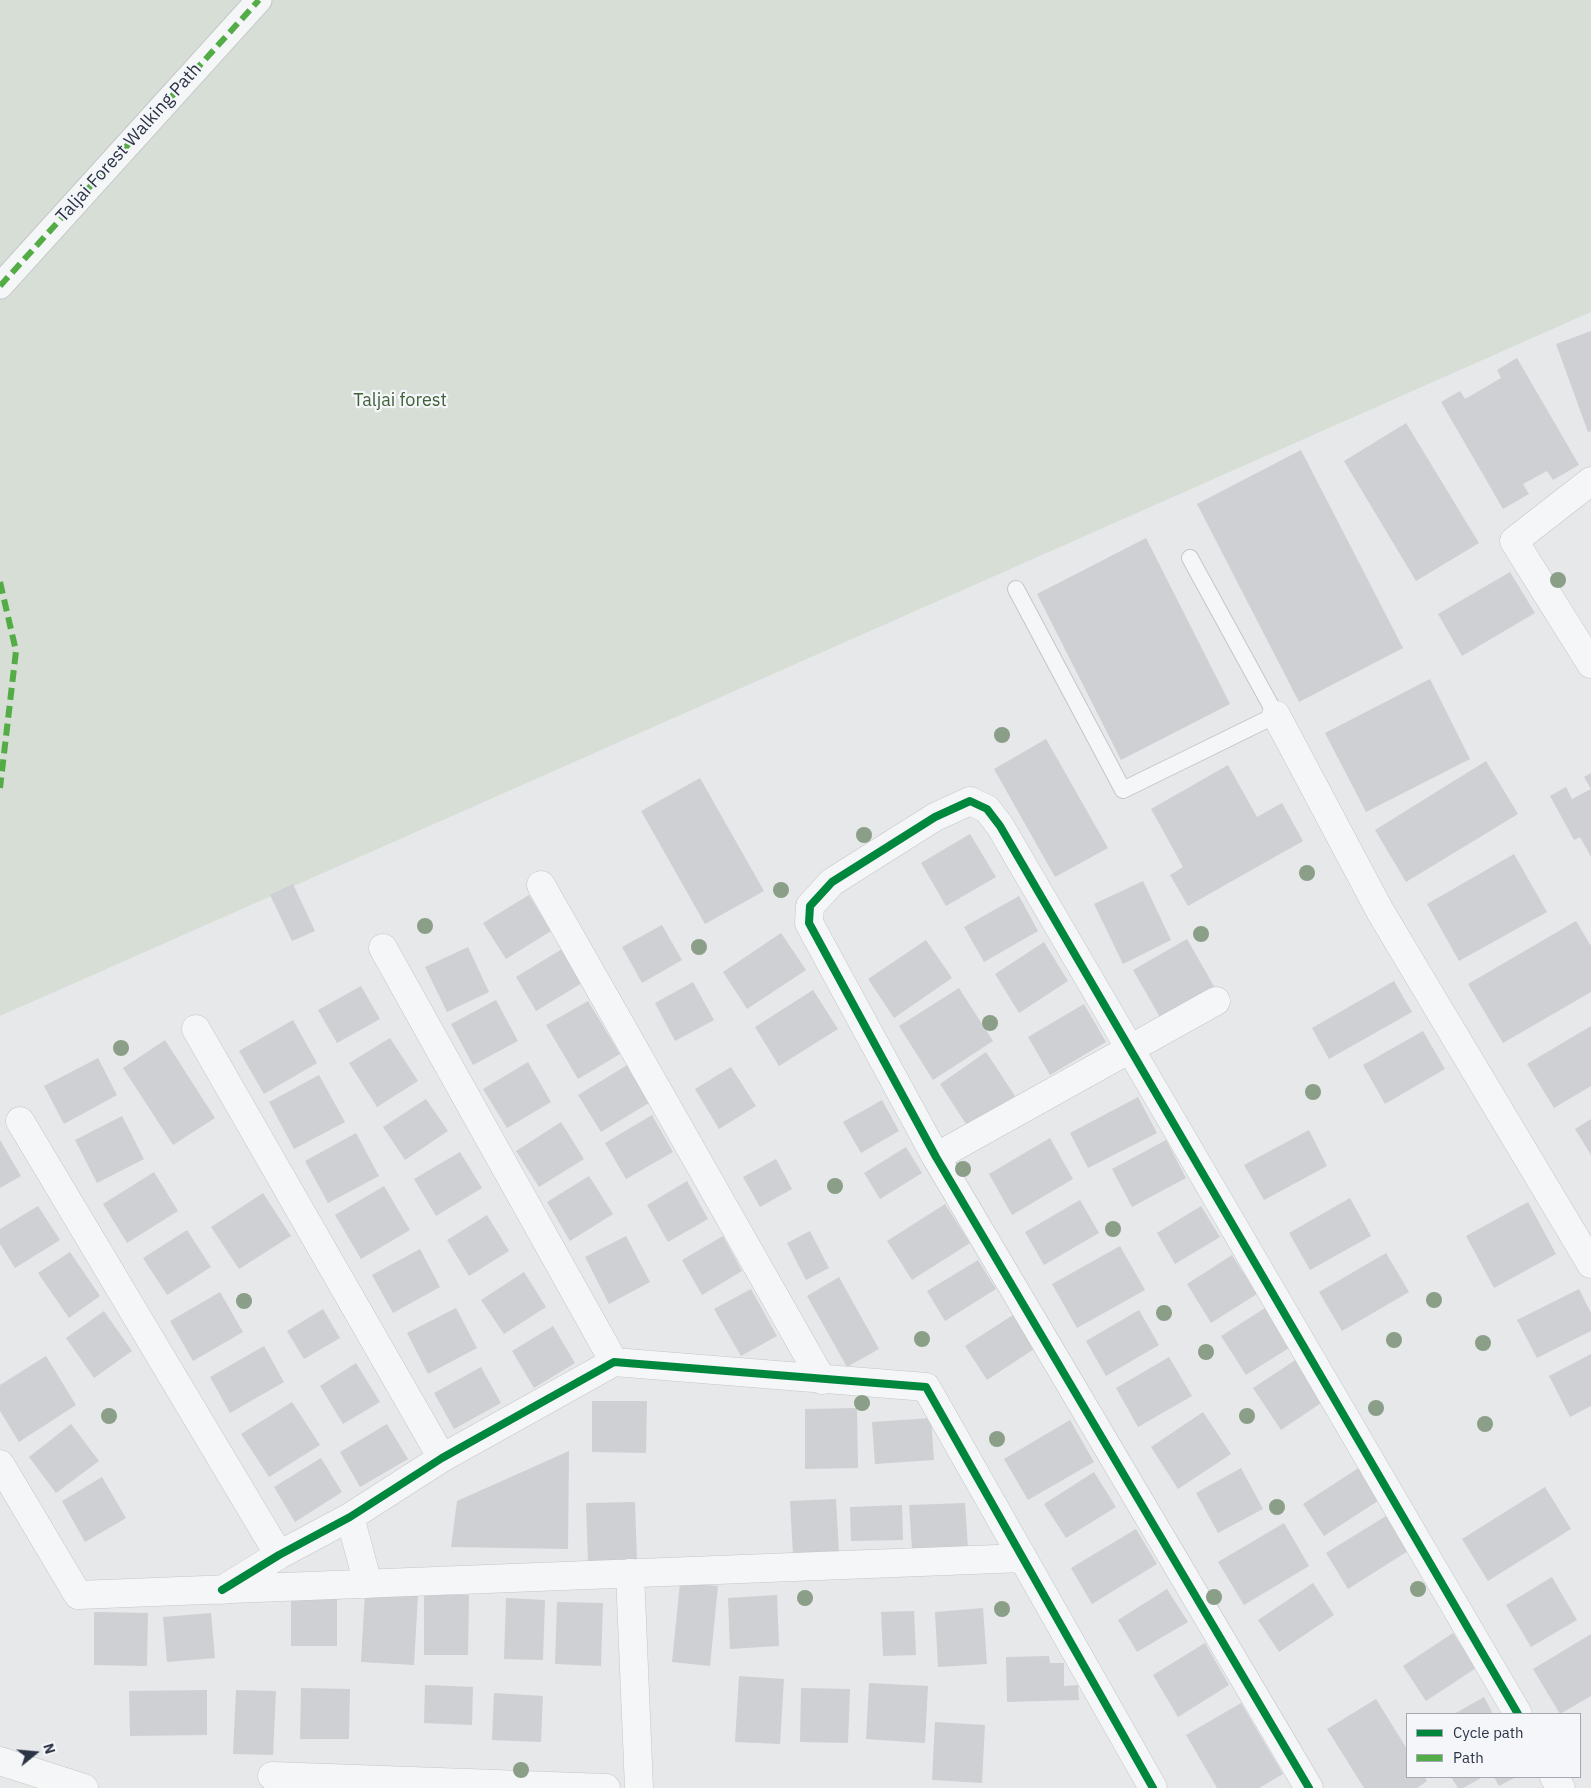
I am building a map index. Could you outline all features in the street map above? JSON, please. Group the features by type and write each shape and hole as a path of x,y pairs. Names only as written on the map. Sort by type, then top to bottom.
{"street":[{"name":"Taljai Forest Walking Path","path":"0,286 259,0"},
{"path":"1591,480 1514,541 1591,664"},
{"path":"1276,715 1326,806 1380,911 1591,1264"},
{"path":"1309,1788 936,1157 809,923 810,906 832,882 935,817 970,801 987,809 1000,826 1517,1713"},
{"path":"541,885 822,1380"},
{"path":"383,948 614,1362"},
{"path":"936,1157 1216,1001"},
{"path":"196,1029 442,1458"},
{"path":"20,1121 279,1555"},
{"path":"222,1590 279,1555 350,1517 442,1458 614,1362 926,1387 1153,1788"},
{"path":"0,1464 78,1595 1023,1558"},
{"path":"350,1517 368,1584"},
{"path":"630,1572 639,1788"},
{"path":"0,1761 84,1788"},
{"path":"272,1776 606,1788"}],"lane":[{"path":"1016,589 1123,790 1276,715 1190,558"}],"green space":[{"name":"Taljai forest","path":"0,0 1591,0 1591,312 0,1016"}],"building":[{"path":"1591,331 1591,431 1588,432 1556,344"},
{"path":"1517,358 1579,465 1553,480 1547,471 1523,484 1529,494 1503,509 1441,402 1460,391 1465,399 1501,378 1497,370"},
{"path":"1406,423 1479,543 1416,581 1344,461"},
{"path":"1301,450 1403,648 1299,702 1197,504"},
{"path":"1146,538 1230,704 1121,760 1037,594"},
{"path":"1510,572 1535,613 1462,656 1438,614"},
{"path":"1430,679 1470,759 1366,812 1325,733"},
{"path":"1046,739 1108,848 1055,877 994,769"},
{"path":"1486,761 1518,814 1406,882 1375,830"},
{"path":"1228,765 1257,817 1282,803 1303,841 1188,906 1170,875 1183,867 1151,809"},
{"path":"1591,773 1591,789 1584,777"},
{"path":"700,778 764,891 705,924 641,811"},
{"path":"1566,787 1572,799 1591,789 1591,857 1580,837 1574,840 1550,796"},
{"path":"970,834 996,877 946,906 921,863"},
{"path":"1514,854 1547,912 1459,961 1427,904"},
{"path":"1143,881 1171,940 1123,964 1094,904"},
{"path":"293,884 315,931 292,941 270,895"},
{"path":"529,895 551,931 506,959 483,923"},
{"path":"1019,896 1038,931 984,962 964,927"},
{"path":"1576,921 1591,946 1591,992 1503,1043 1468,984"},
{"path":"662,925 682,960 642,983 622,947"},
{"path":"781,933 806,970 747,1009 723,972"},
{"path":"1187,939 1215,988 1161,1019 1133,970"},
{"path":"926,940 952,978 894,1018 868,979"},
{"path":"1044,942 1068,981 1019,1013 995,974"},
{"path":"468,947 489,992 447,1012 425,967"},
{"path":"562,949 582,983 536,1011 516,977"},
{"path":"1394,981 1412,1012 1329,1059 1312,1028"},
{"path":"693,982 714,1020 675,1041 655,1003"},
{"path":"361,986 380,1019 337,1043 318,1010"},
{"path":"959,988 993,1041 933,1080 899,1026"},
{"path":"813,990 838,1029 779,1066 755,1027"},
{"path":"496,1000 518,1041 473,1065 451,1024"},
{"path":"588,1001 620,1054 578,1079 546,1025"},
{"path":"1084,1004 1106,1042 1050,1075 1028,1037"},
{"path":"293,1020 317,1063 264,1094 239,1051"},
{"path":"1591,1026 1591,1086 1554,1108 1527,1064"},
{"path":"1423,1031 1445,1069 1385,1104 1363,1065"},
{"path":"390,1038 418,1081 377,1107 349,1063"},
{"path":"165,1040 215,1118 173,1145 123,1068"},
{"path":"986,1052 1015,1096 968,1127 940,1084"},
{"path":"98,1058 117,1095 64,1124 44,1086"},
{"path":"528,1062 551,1102 507,1128 483,1089"},
{"path":"629,1064 652,1101 601,1132 578,1095"},
{"path":"731,1067 756,1106 719,1129 695,1089"},
{"path":"319,1075 345,1122 294,1149 269,1102"},
{"path":"1138,1097 1157,1133 1088,1168 1070,1133"},
{"path":"426,1099 448,1131 405,1160 383,1127"},
{"path":"882,1100 899,1131 861,1153 843,1122"},
{"path":"652,1115 673,1152 626,1179 605,1143"},
{"path":"122,1116 144,1159 97,1183 75,1140"},
{"path":"1591,1119 1591,1155 1575,1129"},
{"path":"561,1122 584,1159 539,1187 516,1151"},
{"path":"1309,1130 1327,1166 1264,1200 1244,1165"},
{"path":"356,1133 379,1176 328,1203 305,1161"},
{"path":"1050,1138 1073,1179 1012,1215 989,1174"},
{"path":"0,1140 21,1176 0,1188"},
{"path":"1166,1140 1186,1178 1132,1207 1112,1169"},
{"path":"906,1147 922,1173 880,1199 864,1173"},
{"path":"460,1152 482,1188 436,1216 414,1179"},
{"path":"776,1159 792,1189 760,1207 743,1177"},
{"path":"154,1172 178,1211 127,1243 103,1204"},
{"path":"589,1176 613,1214 570,1241 547,1202"},
{"path":"687,1181 708,1219 668,1242 647,1205"},
{"path":"384,1186 410,1230 361,1259 335,1215"},
{"path":"263,1193 291,1236 239,1269 211,1227"},
{"path":"1350,1198 1371,1236 1310,1270 1289,1233"},
{"path":"1080,1200 1099,1233 1044,1265 1025,1232"},
{"path":"1528,1202 1556,1254 1494,1288 1466,1236"},
{"path":"945,1204 970,1243 912,1280 887,1241"},
{"path":"38,1206 60,1240 15,1268 0,1244 0,1229"},
{"path":"1201,1206 1220,1237 1175,1264 1157,1233"},
{"path":"487,1215 509,1251 469,1276 447,1240"},
{"path":"187,1230 211,1267 167,1295 143,1258"},
{"path":"810,1231 829,1268 806,1280 787,1243"},
{"path":"626,1236 650,1282 609,1304 585,1257"},
{"path":"723,1236 742,1271 702,1295 682,1260"},
{"path":"1120,1246 1145,1290 1077,1328 1052,1284"},
{"path":"420,1249 440,1287 393,1313 372,1275"},
{"path":"70,1252 100,1296 69,1318 38,1273"},
{"path":"1386,1253 1409,1292 1342,1331 1319,1292"},
{"path":"1232,1255 1257,1294 1211,1323 1187,1284"},
{"path":"978,1260 996,1289 945,1321 927,1291"},
{"path":"524,1272 546,1307 504,1334 481,1300"},
{"path":"839,1277 879,1349 847,1367 807,1296"},
{"path":"751,1289 777,1336 741,1356 714,1309"},
{"path":"1579,1289 1591,1313 1591,1331 1537,1358 1517,1320"},
{"path":"220,1292 243,1332 193,1361 170,1321"},
{"path":"456,1308 477,1348 428,1374 407,1333"},
{"path":"1265,1308 1289,1348 1246,1375 1221,1336"},
{"path":"323,1309 340,1338 304,1359 287,1331"},
{"path":"1139,1310 1159,1345 1106,1376 1086,1341"},
{"path":"104,1311 132,1351 94,1378 66,1338"},
{"path":"1013,1315 1034,1349 987,1380 965,1346"},
{"path":"553,1326 575,1363 534,1388 512,1351"},
{"path":"264,1346 284,1382 230,1413 210,1377"},
{"path":"1591,1354 1591,1406 1570,1417 1549,1376"},
{"path":"46,1356 76,1405 19,1442 0,1411 0,1385"},
{"path":"1169,1357 1192,1396 1138,1427 1116,1388"},
{"path":"1297,1359 1324,1401 1281,1430 1253,1388"},
{"path":"356,1363 380,1402 343,1424 320,1386"},
{"path":"481,1367 501,1403 454,1429 434,1393"},
{"path":"592,1401 647,1401 646,1453 592,1452"},
{"path":"292,1402 320,1445 269,1477 241,1434"},
{"path":"857,1408 858,1468 805,1469 805,1409"},
{"path":"1203,1412 1231,1454 1178,1489 1151,1447"},
{"path":"931,1418 934,1460 875,1464 872,1422"},
{"path":"1070,1420 1094,1462 1028,1500 1004,1459"},
{"path":"71,1424 99,1461 56,1493 29,1457"},
{"path":"387,1424 408,1459 360,1487 340,1452"},
{"path":"569,1451 568,1549 451,1547 457,1501"},
{"path":"321,1458 342,1492 295,1522 274,1487"},
{"path":"1360,1467 1381,1499 1324,1536 1303,1504"},
{"path":"1241,1468 1263,1509 1218,1533 1196,1493"},
{"path":"1094,1472 1116,1507 1066,1538 1044,1504"},
{"path":"102,1477 126,1518 85,1542 62,1501"},
{"path":"1545,1487 1571,1529 1488,1581 1462,1539"},
{"path":"836,1499 839,1553 793,1555 790,1501"},
{"path":"635,1502 637,1561 588,1562 586,1503"},
{"path":"965,1503 968,1548 912,1550 909,1505"},
{"path":"902,1505 903,1540 851,1541 850,1507"},
{"path":"1386,1516 1408,1551 1348,1589 1326,1553"},
{"path":"1284,1523 1309,1566 1244,1605 1218,1562"},
{"path":"1136,1529 1157,1564 1092,1604 1071,1568"},
{"path":"1552,1577 1577,1620 1531,1647 1506,1605"},
{"path":"680,1583 718,1586 710,1666 672,1662"},
{"path":"1313,1583 1334,1615 1279,1652 1258,1620"},
{"path":"1167,1589 1188,1622 1137,1652 1118,1620"},
{"path":"365,1591 418,1595 414,1665 361,1662"},
{"path":"424,1594 469,1595 468,1655 424,1655"},
{"path":"777,1595 779,1646 730,1649 728,1598"},
{"path":"291,1598 337,1599 337,1646 291,1646"},
{"path":"506,1598 545,1600 543,1660 504,1659"},
{"path":"557,1602 603,1603 601,1666 555,1664"},
{"path":"983,1608 987,1664 938,1667 935,1612"},
{"path":"914,1611 916,1655 883,1656 881,1612"},
{"path":"94,1612 148,1613 147,1666 94,1665"},
{"path":"211,1613 215,1658 167,1662 163,1617"},
{"path":"1453,1633 1476,1668 1426,1701 1403,1666"},
{"path":"1591,1634 1591,1696 1559,1713 1533,1669"},
{"path":"1205,1643 1229,1685 1178,1717 1153,1675"},
{"path":"1049,1656 1050,1663 1064,1663 1064,1686 1078,1685 1079,1700 1007,1702 1006,1657"},
{"path":"739,1676 784,1679 780,1744 735,1742"},
{"path":"869,1683 928,1686 925,1743 866,1739"},
{"path":"425,1685 473,1687 472,1725 424,1723"},
{"path":"301,1688 350,1689 349,1739 300,1739"},
{"path":"801,1688 850,1689 848,1743 800,1742"},
{"path":"207,1690 207,1735 130,1736 129,1691"},
{"path":"236,1690 276,1691 273,1755 233,1754"},
{"path":"494,1693 543,1696 541,1742 492,1740"},
{"path":"1484,1697 1492,1713 1456,1713"},
{"path":"1376,1699 1406,1747 1406,1778 1426,1778 1427,1781 1417,1788 1364,1788 1327,1729"},
{"path":"1241,1703 1283,1774 1259,1788 1217,1788 1186,1735"},
{"path":"935,1722 985,1725 982,1783 932,1780"},
{"path":"1452,1778 1481,1778 1463,1788 1458,1788"},
{"path":"1495,1778 1514,1778 1499,1786"}],"marked path":[{"path":"0,286 259,0"},
{"path":"0,582 16,651 0,788"}],"cycle path":[{"path":"1309,1788 936,1157 809,923 810,906 832,882 935,817 970,801 987,809 1000,826 1517,1713"},
{"path":"222,1590 279,1555 350,1517 442,1458 614,1362 926,1387 1153,1788"}]}
